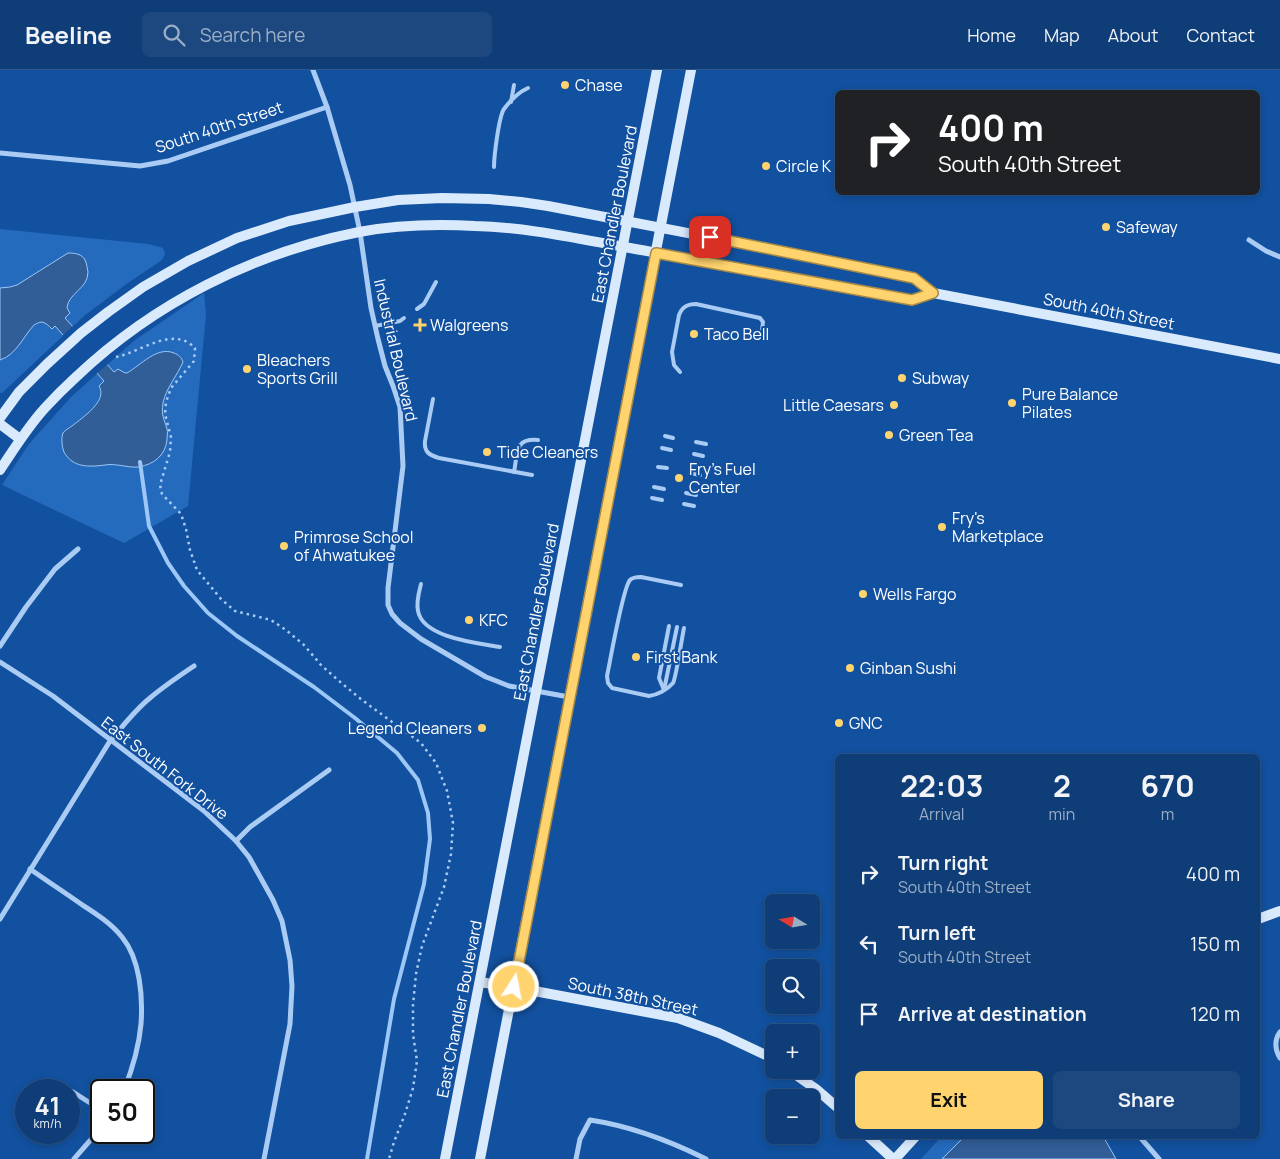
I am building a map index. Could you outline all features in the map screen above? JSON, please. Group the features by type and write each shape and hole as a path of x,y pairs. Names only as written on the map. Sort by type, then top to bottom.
{"main road":[{"name":"East Chandler Boulevard","path":"445,1159 657,70"},
{"path":"480,1159 691,70"},
{"name":"South 40th Street","path":"0,418 19,392 80,333 143,287 188,261 237,238 289,221 398,200 442,198 490,199 530,203 661,227 914,278 933,293 1280,359"},
{"name":"South 40th Street","path":"0,470 20,439 44,408 88,366 105,357 128,332 164,308 206,285 257,261 294,248 360,232 405,227 476,226 539,232 912,300 933,293"},
{"path":"0,424 20,439"},
{"path":"1260,918 1280,911"},
{"name":"South 38th Street","path":"480,982 678,1018 719,1033 765,1055"},
{"path":"802,1079 835,1105"},
{"path":"871,1139 894,1159 913,1139"}],"street":[{"name":"Industrial Boulevard","path":"313,70 350,185 358,220 375,326 385,366 400,407 403,466 388,588 388,605 400,624 421,639 486,677 509,686 570,698"},
{"name":"South 40th Street","path":"0,153 140,166 168,161 326,107"},
{"path":"1249,240 1266,251 1280,256"},
{"path":"0,646 26,607 55,569 78,548"},
{"name":"East South Fork Drive","path":"0,662 53,696 204,811 236,841 249,857 272,900 282,921 290,960 292,986 290,1024 264,1159"},
{"path":"0,919 110,741 149,699 194,666"},
{"path":"236,841 250,827 329,770"},
{"path":"30,869 104,919 122,937 132,953 138,974 141,1025 128,1079"},
{"path":"1279,1034 1276,1048 1280,1058"},
{"path":"576,1159 580,1139 590,1120 609,1123 652,1136 706,1159"},
{"path":"1142,1139 1159,1159"},
{"path":"74,1159 90,1141"}],"lane":[{"path":"511,102 514,85"},
{"path":"520,93 521,86"},
{"path":"494,167 494,152 503,110 520,93 528,88"},
{"path":"417,309 424,304 436,282"},
{"path":"680,372 674,365 672,352 679,315 684,306 696,304 760,318 763,322 762,331"},
{"path":"375,326 400,321 404,318"},
{"path":"433,399 424,447 432,456 532,475"},
{"path":"665,436 673,438"},
{"path":"514,472 520,445 529,439 538,440"},
{"path":"696,442 706,444"},
{"path":"662,448 671,450"},
{"path":"694,454 704,456"},
{"path":"658,466 667,468"},
{"path":"690,473 700,475"},
{"path":"654,487 664,489"},
{"path":"686,493 696,495"},
{"path":"652,498 662,500"},
{"path":"684,504 694,506"},
{"path":"681,585 640,577 630,579 626,585 607,676 608,683 612,688 649,696 664,690 674,682 684,628"},
{"path":"421,584 417,609 419,616 424,622 444,635 500,647"},
{"path":"664,690 659,678 669,626"},
{"path":"664,690 677,627"}],"path":[{"path":"105,357 125,356 162,340 179,338 190,343 195,348 194,362 171,388 166,402 165,414 171,437 170,452 160,485 162,494 181,514 197,570 221,599 235,611 271,620 286,630 304,645 321,665 339,681 421,743 436,763 448,791 453,822 451,854 444,887 422,946 416,974 413,1034 417,1061 413,1088 390,1159"}],"shaded area":[{"path":"0,229 148,244 163,248 165,254 162,260 84,316 0,393"},
{"path":"68,253 82,256 86,262 88,272 85,283 68,303 67,308 70,313 65,318 114,372 118,369 127,373 149,357 161,352 176,354 180,356 183,362 163,403 163,414 167,431 166,446 158,458 144,466 82,465 72,461 64,452 63,433 88,413 97,403 101,392 99,386 104,381 55,326 52,329 42,322 34,325 15,350 6,358 0,360 0,288 17,285"},
{"path":"204,293 206,314 188,506 124,543 2,485 29,444 71,397 135,340"},
{"path":"939,1139 962,1139 942,1159 921,1159"},
{"path":"962,1139 1105,1139 1116,1159 942,1159"}],"pier":[{"path":"74,325 109,363 95,375 62,336"}],"waterway":[{"path":"140,462 149,526 168,563 184,586 208,613 237,636 314,687 355,718 397,753 418,780 428,813 430,839 424,884 394,999 367,1159"}],"place":[{"name":"Chase","path":"565,85"},
{"name":"Circle K","path":"766,166"},
{"name":"Safeway","path":"1106,227"},
{"name":"Walgreens","path":"420,325"},
{"name":"Taco Bell","path":"694,334"},
{"name":"Bleachers Sports Grill","path":"247,369"},
{"name":"Subway","path":"902,378"},
{"name":"Pure Balance Pilates","path":"1012,403"},
{"name":"Little Caesars","path":"894,405"},
{"name":"Green Tea","path":"889,435"},
{"name":"Tide Cleaners","path":"487,452"},
{"name":"Fry's Fuel Center","path":"679,478"},
{"name":"Fry's Marketplace","path":"942,527"},
{"name":"Primrose School of Ahwatukee","path":"284,546"},
{"name":"Wells Fargo","path":"863,594"},
{"name":"KFC","path":"469,620"},
{"name":"First Bank","path":"636,657"},
{"name":"Ginban Sushi","path":"850,668"},
{"name":"GNC","path":"839,723"},
{"name":"Legend Cleaners","path":"482,728"}],"route":[{"path":"514,987 656,253 912,300 933,293 914,278 710,237"}]}
